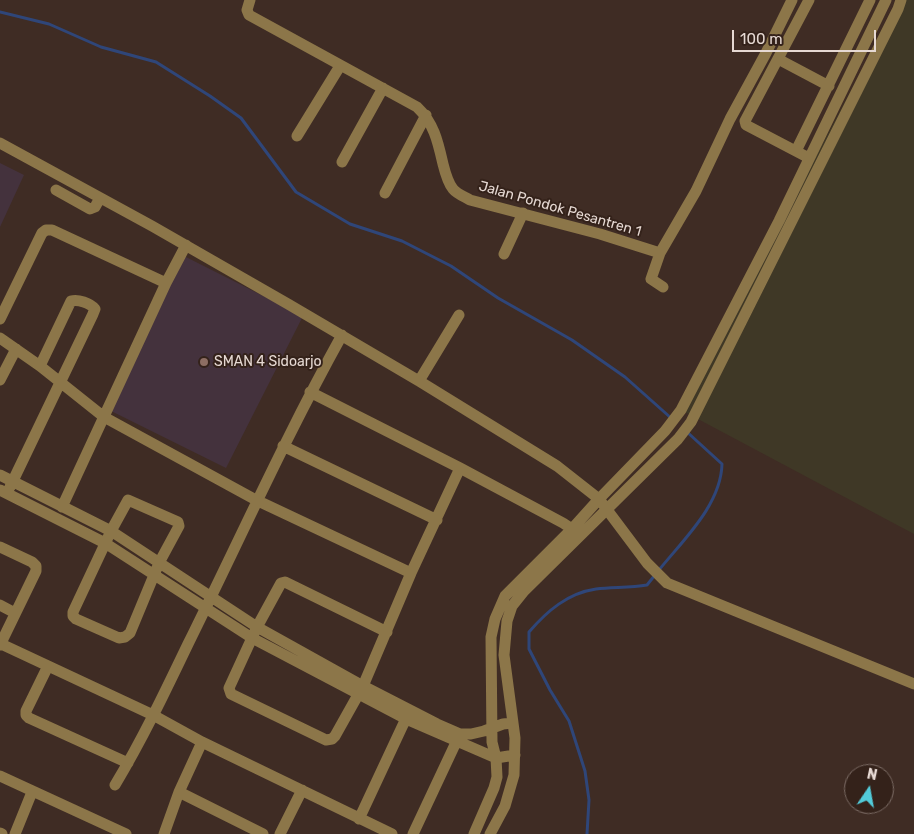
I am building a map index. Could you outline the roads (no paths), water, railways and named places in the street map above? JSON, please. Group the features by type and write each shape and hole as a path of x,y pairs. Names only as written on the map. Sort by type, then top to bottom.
{"street":[{"path":"250,0 247,10 249,16 417,107 426,115 385,193"},
{"path":"663,287 651,279 660,253 696,192 730,119 792,0"},
{"path":"809,0 747,116 746,125 796,151 826,157"},
{"path":"796,151 870,0"},
{"path":"565,543 572,529 665,431 681,410 779,221 886,0"},
{"path":"474,834 497,777 496,758 493,748 491,637 495,619 505,596 565,543 607,510 678,439 691,422 826,157 901,0"},
{"path":"778,59 829,86"},
{"path":"298,136 340,66"},
{"path":"342,162 383,88"},
{"name":"Jalan Pondok Pesantren 1","path":"426,115 434,130 446,175 453,189 470,200 600,234 660,253"},
{"path":"0,144 186,245 342,335 557,466 599,499 648,563 667,583 914,684"},
{"path":"56,190 90,209 96,207 100,198"},
{"path":"504,254 523,213"},
{"path":"779,221 790,226"},
{"path":"0,319 42,234 46,230 52,230 166,283"},
{"path":"62,506 166,283 186,245"},
{"path":"40,366 71,301 74,300 92,306 95,309 93,314 13,481 3,491 105,543 252,638 496,758 515,755"},
{"path":"419,381 459,314"},
{"path":"115,785 153,715 212,597 256,500 310,392 342,335"},
{"path":"0,338 40,366 104,417 256,500 412,573"},
{"path":"0,380 16,349"},
{"path":"700,374 713,381"},
{"path":"310,392 460,468 572,529"},
{"path":"283,446 437,520"},
{"path":"387,632 286,582 281,583 257,627 229,688 231,694 326,740 336,736 387,632 460,468"},
{"path":"0,475 111,531 257,627 360,690"},
{"path":"128,500 178,522 178,528 159,563 130,633 125,637 119,638 73,616 73,612 105,543 128,500"},
{"path":"0,547 32,562 36,566 36,571 0,644 153,715 202,742 392,834"},
{"path":"490,834 505,806 514,775 515,738 504,655 507,621 512,606 544,563"},
{"path":"0,605 15,613"},
{"path":"48,666 26,711 26,715 128,763"},
{"path":"359,819 408,715"},
{"path":"413,834 458,738 502,724 512,723"},
{"path":"164,834 202,742"},
{"path":"0,776 126,834"},
{"path":"280,834 302,790"},
{"path":"15,834 32,792"},
{"path":"180,792 263,834"}],"waterway":[{"path":"0,12 49,24 101,47 156,62 241,118 296,192 350,224 402,241 451,266 498,298 572,340 625,377 671,418"},
{"path":"659,570 708,508 720,479 722,464 687,432"},
{"path":"587,834 589,800 585,771 569,721 550,690 529,649 529,632 551,610 576,594 596,589 647,585 655,575"}],"place":[{"name":"SMAN 4 Sidoarjo","path":"204,362"}]}
